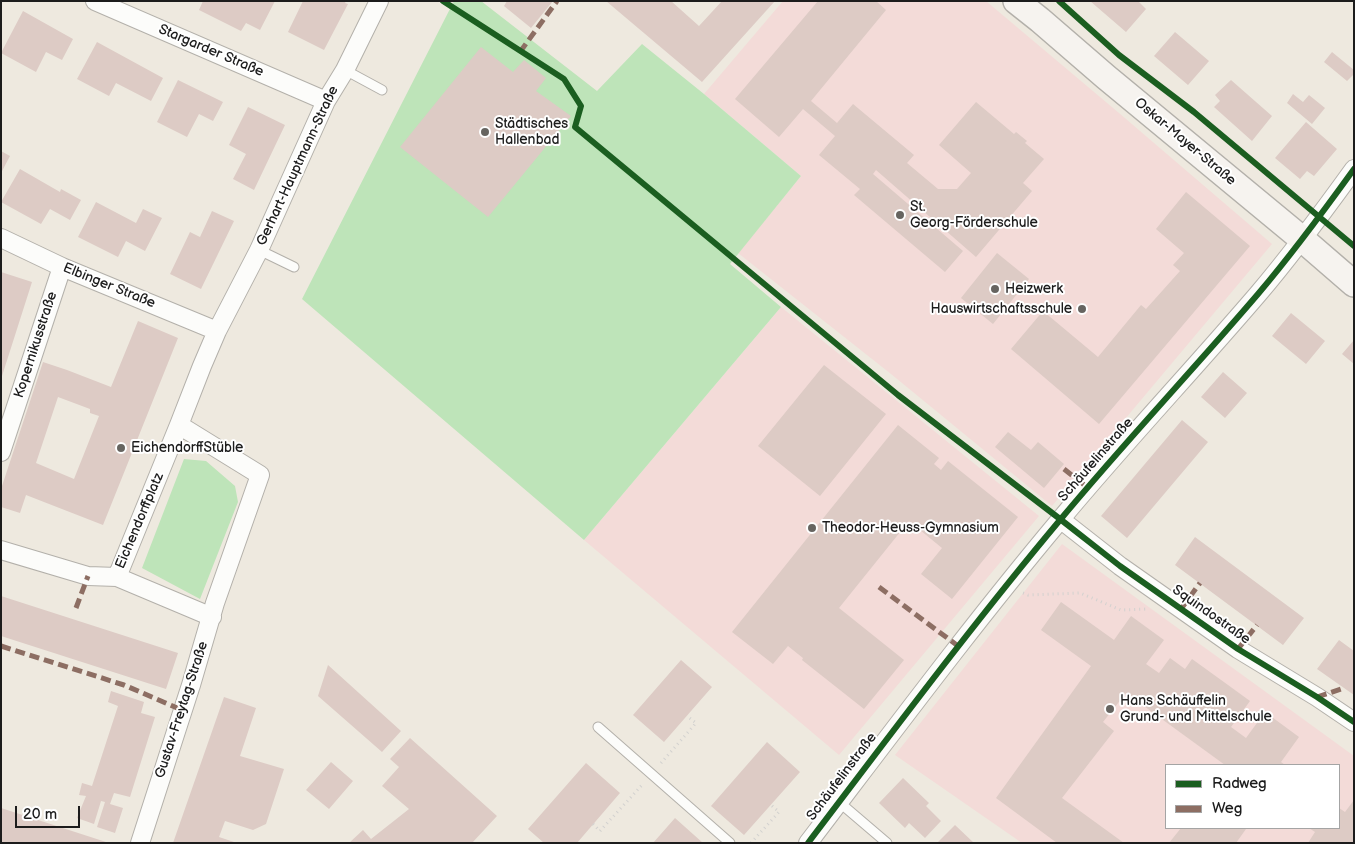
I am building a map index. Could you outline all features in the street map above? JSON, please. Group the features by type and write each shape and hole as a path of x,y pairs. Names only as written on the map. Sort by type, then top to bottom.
{"main road":[{"name":"Oskar-Mayer-Straße","path":"1016,1 1354,284"}],"street":[{"name":"Stargarder Straße","path":"95,1 326,102"},
{"name":"Gerhart-Hauptmann-Straße","path":"217,331 259,250 326,102 345,70 379,1"},
{"name":"Schäufelinstraße","path":"808,843 930,680 1007,584 1060,519 1251,301 1302,239 1354,170"},
{"name":"Elbinger Straße","path":"1,238 62,267 217,331"},
{"name":"Kopernikusstraße","path":"1,452 62,267"},
{"name":"Eichendorffplatz","path":"212,617 116,577 217,331"},
{"path":"180,425 260,475 215,603 212,617"},
{"name":"Squindostraße","path":"1060,519 1120,566 1238,649 1354,722"},
{"path":"1,550 88,576 116,577"},
{"name":"Gustav-Freytag-Straße","path":"140,843 212,617"}],"lane":[{"path":"345,70 382,90"},
{"path":"259,250 294,267"},
{"path":"598,727 730,843"},
{"path":"839,802 886,843"}],"path":[{"path":"1007,584 1028,595 1080,593 1121,610 1182,609"},
{"path":"593,824 600,831 652,774 696,723 687,716"},
{"path":"751,843 779,812 770,804"}],"shaded area":[{"path":"783,1 986,1 1272,244 1052,506 891,374 738,253 801,176 704,94"},
{"name":"Theodor-Heuss-Gymnasium","path":"781,307 1039,516 839,755 584,540"},
{"name":"Hans Schäuffelin Grund- und Mittelschule","path":"1062,544 1354,756 1354,843 1022,843 895,755"}],"green space":[{"path":"454,1 481,1 597,91 642,44 801,176 730,264 781,307 584,540 302,299"},
{"path":"184,459 206,461 235,486 238,502 200,599 142,568"}],"building":[{"path":"203,1 275,1 260,30 246,23 241,31 199,10"},
{"path":"303,1 346,1 345,3 348,4 324,50 288,32"},
{"path":"507,1 553,1 531,28 504,6"},
{"path":"606,1 671,1 699,26 722,1 775,1 702,82"},
{"path":"818,1 876,1 886,10 811,101 837,123 853,104 914,155 907,163 938,189 957,189 971,173 939,145 976,102 1014,134 1016,132 1027,141 1025,143 1044,159 1023,183 1032,191 976,257 876,170 873,174 963,251 945,272 854,195 860,189 819,155 835,136 803,109 779,137 735,99"},
{"path":"1090,1 1138,1 1146,9 1126,32"},
{"path":"23,11 73,39 62,60 46,52 36,72 1,53"},
{"path":"1175,32 1209,61 1188,85 1154,56"},
{"path":"97,42 163,78 151,101 116,83 109,96 77,79"},
{"name":"Städtisches Hallenbad","path":"481,47 513,72 524,60 546,78 536,91 571,116 488,217 400,147"},
{"path":"1332,52 1354,70 1354,74 1347,81 1324,62"},
{"path":"178,80 223,102 213,121 199,114 187,137 157,122"},
{"path":"1231,80 1272,116 1252,141 1214,107 1220,101 1215,95"},
{"path":"1293,94 1303,102 1309,95 1325,108 1312,124 1287,103"},
{"path":"248,107 285,125 254,190 233,179 246,154 229,145"},
{"path":"1306,122 1337,149 1314,176 1307,171 1300,179 1275,158"},
{"path":"1,151 10,156 1,173"},
{"path":"20,169 60,192 61,189 81,200 70,220 50,209 41,224 1,202"},
{"path":"1186,192 1250,246 1099,424 1011,349 1043,311 1098,357 1141,305 1146,309 1180,271 1173,265 1184,253 1156,229"},
{"path":"96,202 136,223 143,209 162,218 145,251 126,241 118,257 78,237"},
{"path":"212,211 234,221 201,289 170,274 190,232 200,237"},
{"name":"Heizwerk","path":"997,253 1029,279 993,324 961,298"},
{"path":"1,272 32,282 2,376 1,376"},
{"path":"1291,313 1325,341 1306,364 1272,336"},
{"path":"138,321 178,338 103,525 26,495 20,513 1,507 1,489 43,362 111,387","holes":["58,397 90,409 90,413 99,416 74,479 36,463"]},
{"path":"1354,340 1354,364 1342,354"},
{"path":"824,365 886,414 820,496 758,446"},
{"path":"1223,372 1247,393 1225,418 1201,397"},
{"path":"1182,420 1208,442 1127,538 1101,516"},
{"path":"898,425 939,458 934,464 941,470 948,461 1018,517 952,599 921,574 942,548 909,521 839,608 904,660 864,709 802,660 803,658 788,646 773,664 732,632"},
{"path":"1008,432 1031,450 1038,442 1064,464 1044,488 995,447"},
{"path":"1195,537 1304,618 1283,645 1175,565"},
{"path":"1,596 178,653 166,689 1,636"},
{"path":"1061,602 1114,640 1131,616 1164,640 1146,664 1159,673 1170,658 1185,669 1192,659 1250,701 1231,727 1246,738 1265,712 1299,737 1281,762 1284,764 1224,764 1126,693 1103,722 1114,731 1062,798 1124,843 1057,843 996,798 1091,666 1041,630"},
{"path":"1339,640 1354,651 1354,695 1317,669"},
{"path":"681,660 712,687 664,742 633,715"},
{"path":"328,665 401,731 382,752 318,696"},
{"path":"111,691 144,702 141,713 155,717 130,797 114,793 110,804 123,808 115,833 97,827 105,802 101,801 94,824 77,818 86,796 79,795 82,783 92,786 118,706 108,702"},
{"path":"224,697 256,708 240,756 284,769 266,824 253,830 225,821 219,837 237,843 173,843"},
{"path":"410,738 497,816 472,843 349,843 363,830 371,839 409,809 382,786 399,767 390,759"},
{"path":"767,742 800,772 744,835 711,806"},
{"path":"331,762 353,781 329,809 306,790"},
{"path":"586,763 620,793 577,843 544,843 528,829"},
{"path":"903,778 929,803 926,806 941,821 925,838 909,823 905,828 879,803"},
{"path":"1354,800 1354,843 1308,843 1315,832 1310,829 1340,829 1340,809 1345,812"},
{"path":"1,808 106,842 106,843 1,843"},
{"path":"675,818 703,843 653,843"},
{"path":"955,825 974,843 937,843"},
{"path":"1180,829 1246,829 1236,843 1169,843"}],"marked path":[{"path":"520,52 557,1"},
{"path":"1064,469 1087,487"},
{"path":"76,608 88,576"},
{"path":"1181,609 1200,583"},
{"path":"879,587 958,646"},
{"path":"1238,649 1257,625"},
{"path":"1,646 124,685 182,710"},
{"path":"1317,697 1344,688"}],"cycle path":[{"path":"443,1 564,79 581,106 575,127 898,395 1120,566 1238,649 1354,722"},
{"path":"1059,1 1119,55 1194,112 1354,246"},
{"path":"808,843 995,599 1109,463 1258,294 1307,233 1354,169"}],"place":[{"name":"Städtisches Hallenbad","path":"485,132"},
{"name":"St. Georg-Förderschule","path":"900,215"},
{"name":"Heizwerk","path":"995,289"},
{"name":"Hauswirtschaftsschule","path":"1082,309"},
{"name":"EichendorffStüble","path":"121,448"},
{"name":"Theodor-Heuss-Gymnasium","path":"812,528"},
{"name":"Hans Schäuffelin Grund- und Mittelschule","path":"1110,709"}]}
